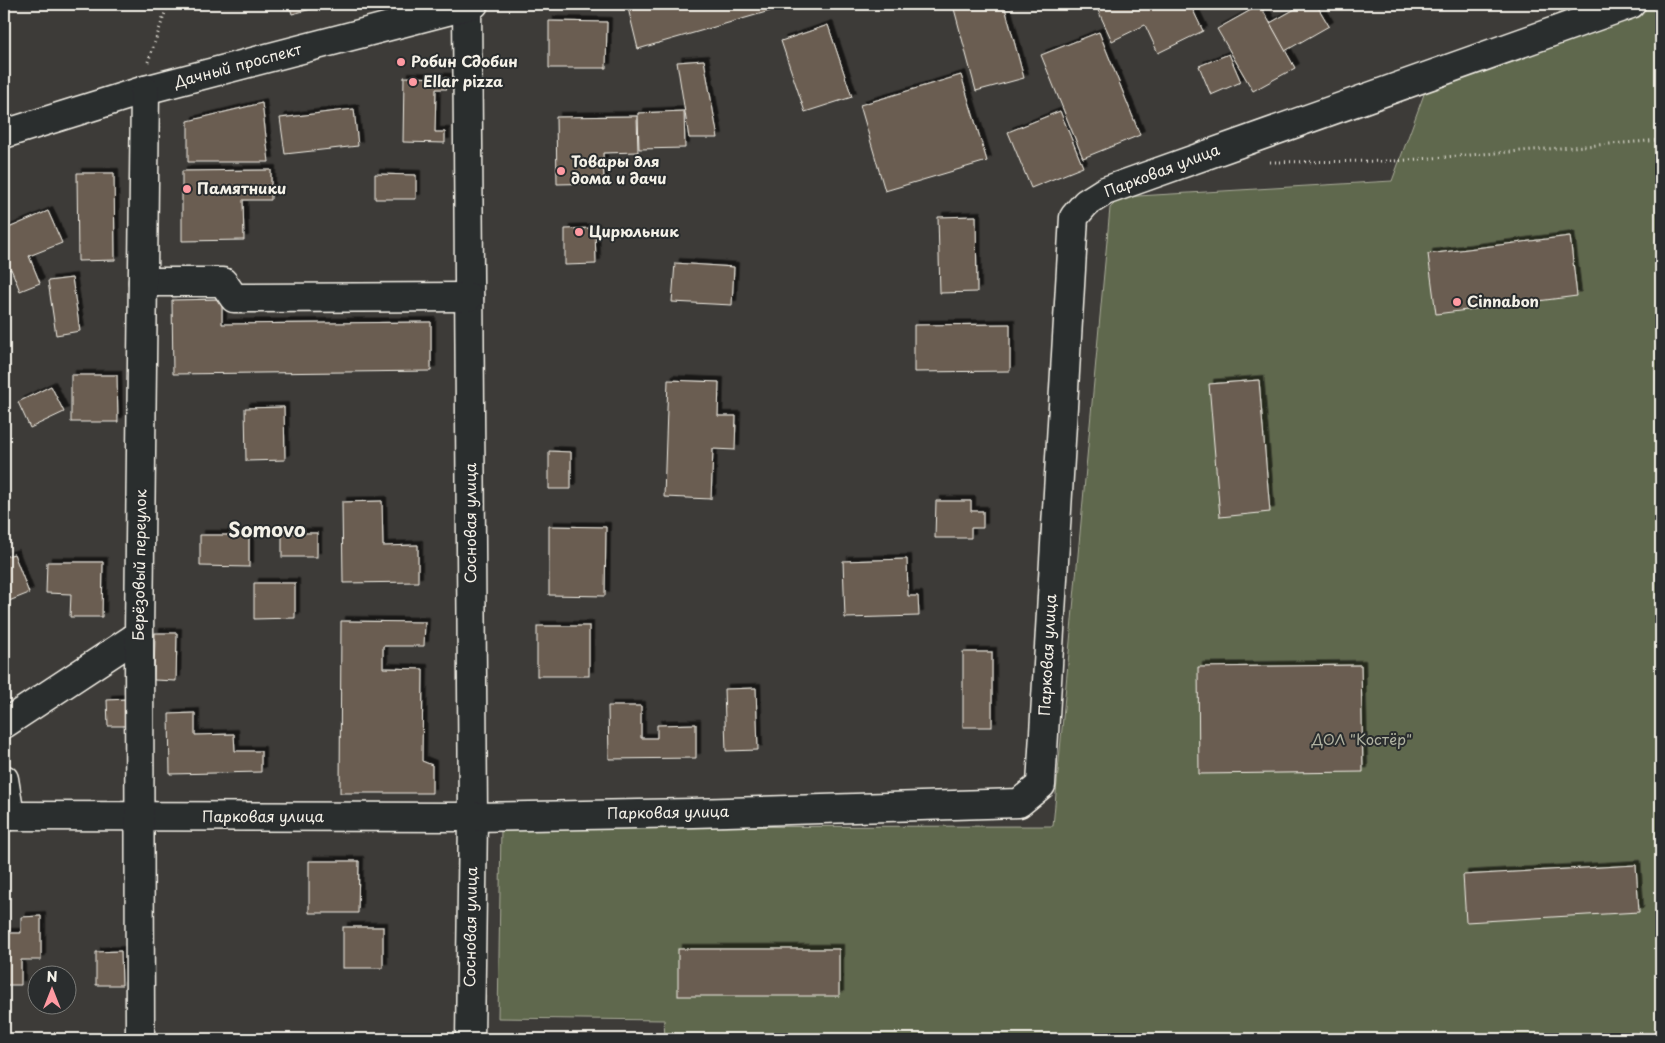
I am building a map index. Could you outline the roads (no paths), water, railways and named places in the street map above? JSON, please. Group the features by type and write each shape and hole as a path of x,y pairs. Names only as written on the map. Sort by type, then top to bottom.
{"street":[{"name":"Парковая улица","path":"7,816 473,817 693,813 1019,802 1041,785 1074,217 1086,203 1106,191 1631,4"},
{"name":"Сосновая улица","path":"470,1039 473,817 469,297 471,5"},
{"name":"Дачный проспект","path":"4,134 145,90 471,5"},
{"name":"Берёзовый переулок","path":"140,1039 139,635 145,90"},
{"path":"143,282 223,282 234,298 469,297"},
{"path":"4,724 139,635"},
{"path":"4,779 7,816"}],"place":[{"name":"Робин Сдобин","path":"401,62"},
{"name":"Ellar pizza","path":"413,82"},
{"name":"Товары для дома и дачи","path":"561,171"},
{"name":"Памятники","path":"187,189"},
{"name":"Цирюльник","path":"579,232"},
{"name":"Cinnabon","path":"1457,302"}],"district":[{"name":"Somovo","path":"267,530"}],"park label":[{"name":"ДОЛ \"Костёр\"","path":"1362,740"}]}
